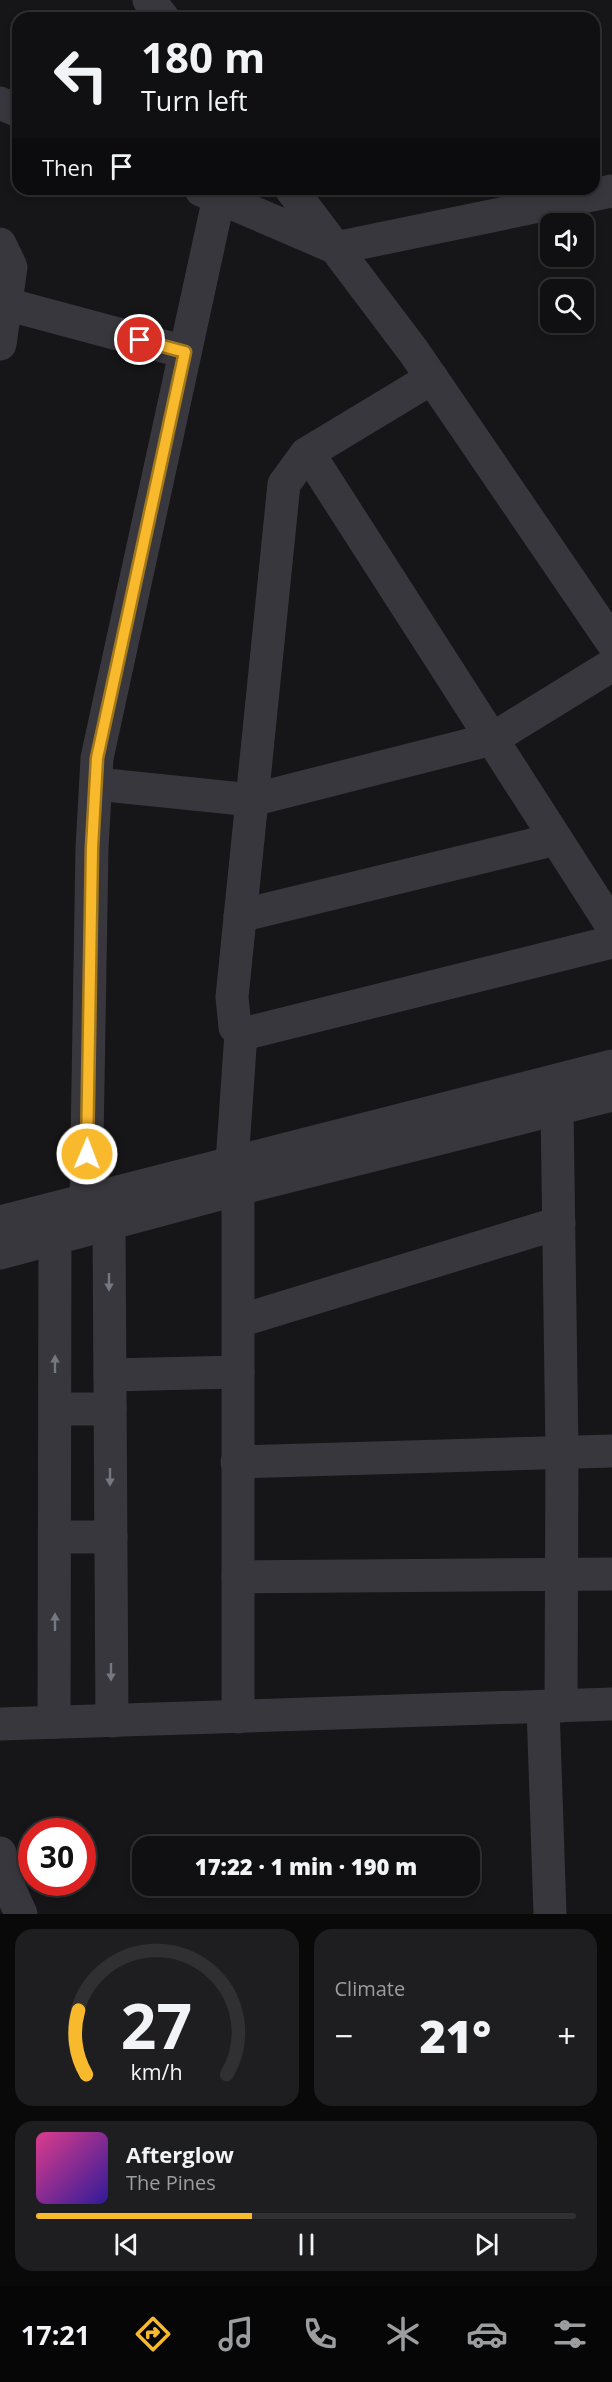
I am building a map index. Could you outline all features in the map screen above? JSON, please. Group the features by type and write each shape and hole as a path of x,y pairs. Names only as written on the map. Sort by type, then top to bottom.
{"street":[{"path":"149,0 158,12"},
{"path":"86,1201 92,860 97,758 185,352 209,195"},
{"path":"214,195 336,248 593,195"},
{"path":"296,195 432,378 612,642"},
{"path":"0,344 6,304 4,260"},
{"path":"6,304 185,352"},
{"path":"238,1717 239,1322 235,1176 241,1033 235,1027 232,1006 284,484 306,454 432,378"},
{"path":"306,454 318,468 612,926"},
{"path":"96,783 252,800 492,740 612,665"},
{"path":"240,916 556,839"},
{"path":"241,1033 612,942"},
{"path":"0,1253 109,1224 235,1176 612,1066"},
{"path":"0,1222 86,1201 235,1176 612,1095"},
{"path":"550,1914 552,1706 560,1576 562,1453 557,1107"},
{"path":"239,1322 559,1223"},
{"path":"109,1224 112,1721"},
{"path":"54,1722 55,1238"},
{"path":"110,1375 238,1372"},
{"path":"55,1409 110,1409"},
{"path":"237,1462 612,1451"},
{"path":"55,1537 111,1537"},
{"path":"238,1577 612,1574"},
{"path":"0,1724 612,1704"},
{"path":"0,1853 7,1883 21,1914"}],"route":[{"path":"87,1154 92,848 97,758 185,352 140,340"}]}
